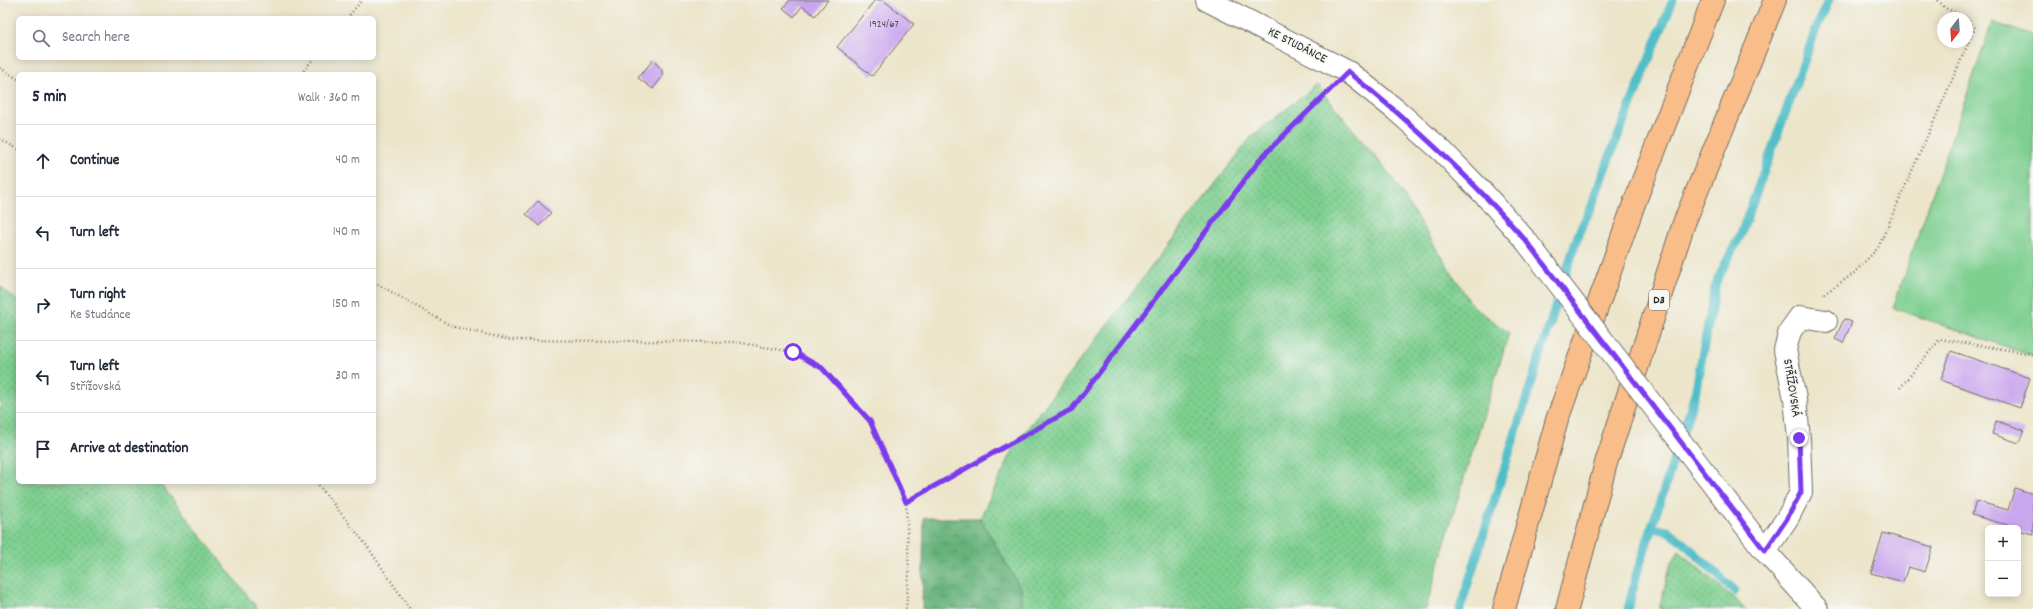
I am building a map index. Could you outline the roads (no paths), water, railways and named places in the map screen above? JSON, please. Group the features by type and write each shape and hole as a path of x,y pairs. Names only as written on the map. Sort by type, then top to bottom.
{"highway":[{"path":"1504,609 1558,420 1635,201 1713,0"},
{"name":"D3","path":"1567,609 1606,463 1684,223 1775,0"}],"street":[{"name":"KE STUDÁNCE","path":"1207,0 1348,72 1396,110 1442,151 1486,195 1526,241 1765,551 1817,609"},
{"name":"STŘÍŽOVSKÁ","path":"1765,551 1788,517 1801,492 1795,407 1785,350 1790,331 1800,317 1826,321"}],"waterway":[{"path":"1460,609 1579,232 1592,206 1604,171 1673,0"},
{"path":"1628,609 1636,576 1695,394 1716,282 1741,234 1816,29 1829,0"},
{"path":"1652,528 1668,531 1684,543 1735,591"}]}
